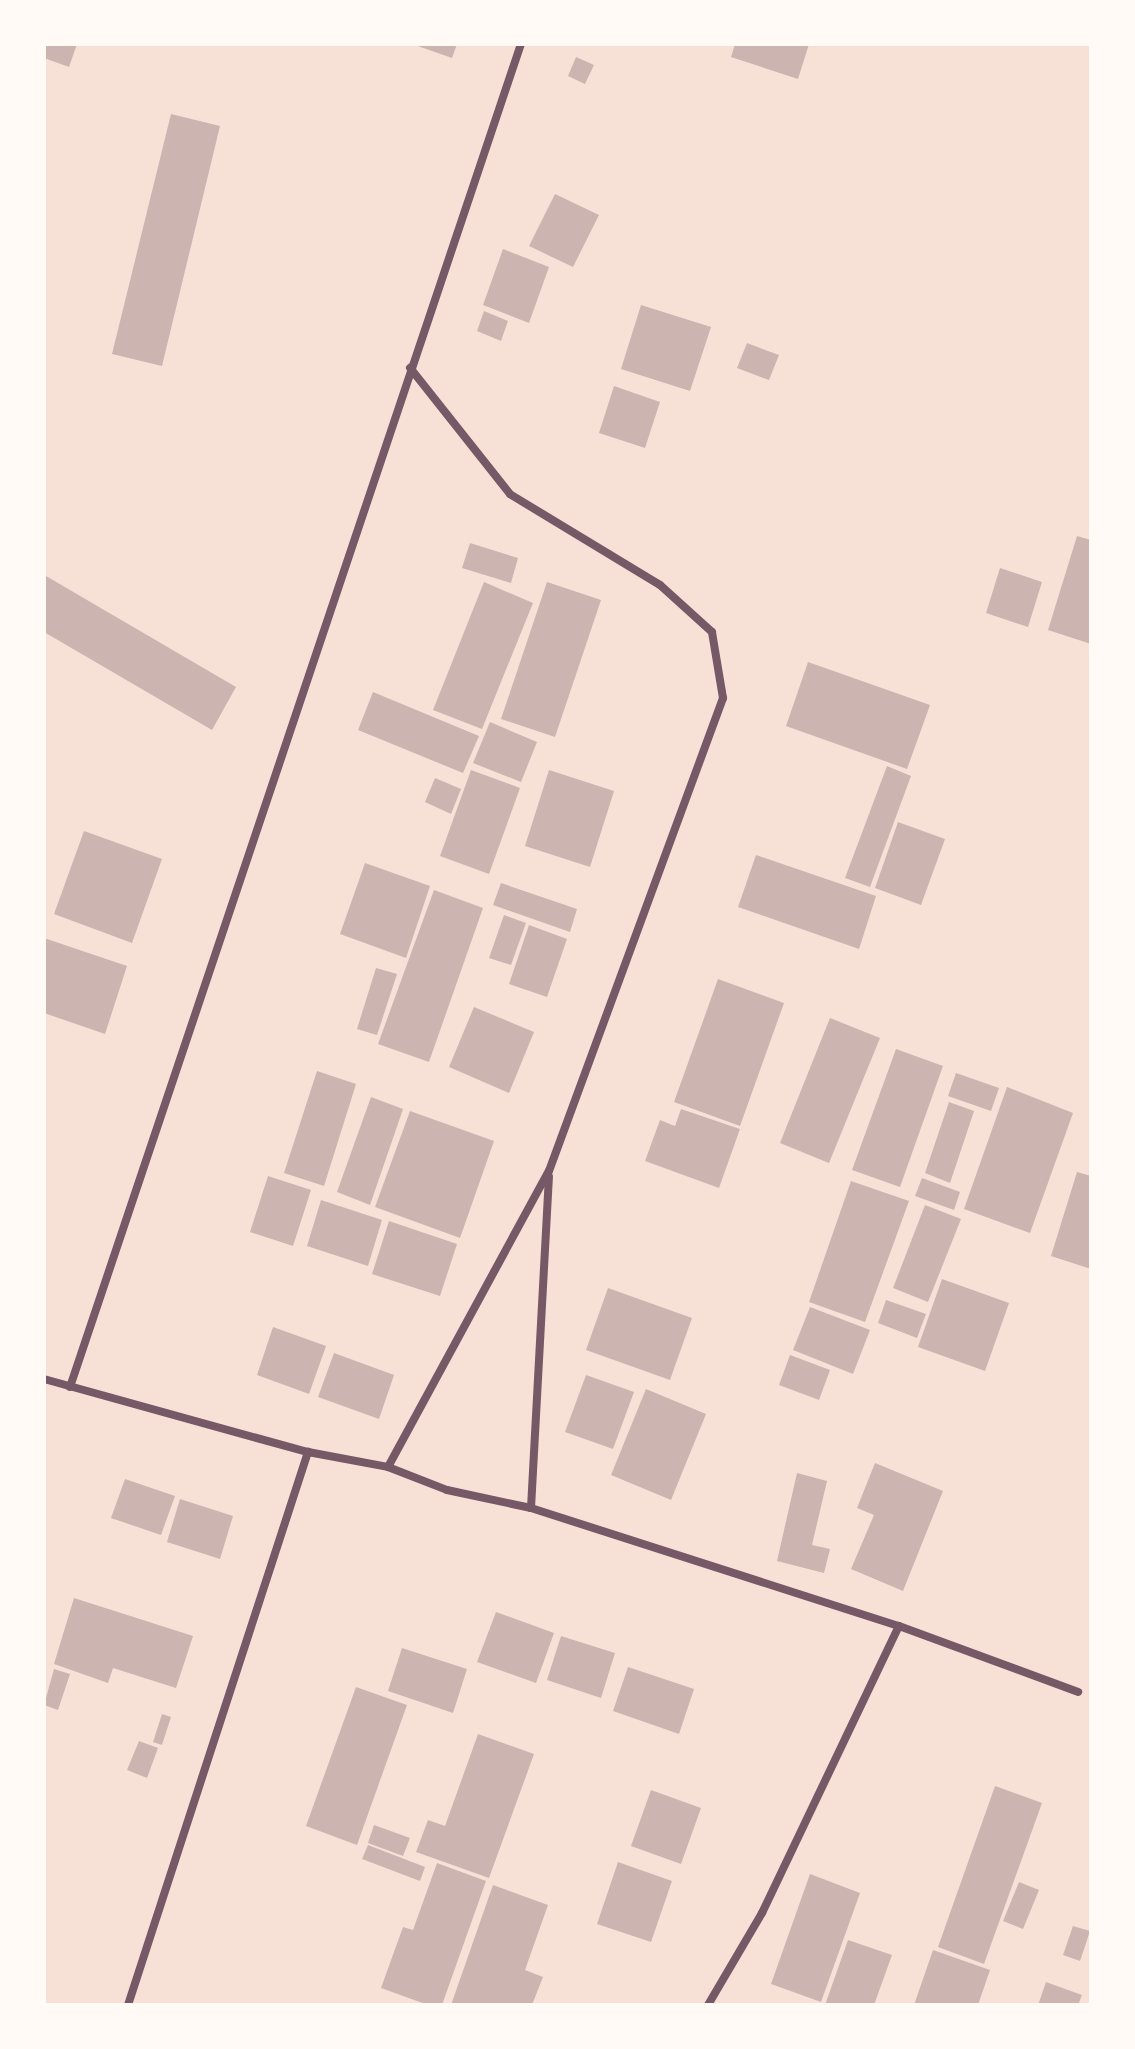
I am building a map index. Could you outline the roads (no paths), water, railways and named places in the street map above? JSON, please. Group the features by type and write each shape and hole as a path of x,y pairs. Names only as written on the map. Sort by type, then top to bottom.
{"street":[{"path":"70,1387 521,44"},
{"path":"388,1467 549,1171 723,698 712,632 660,585 510,494 410,368"},
{"path":"531,1508 549,1171"},
{"path":"44,1379 308,1452 388,1467 447,1490 531,1508 899,1626 1078,1692"},
{"path":"128,2005 308,1452"},
{"path":"708,2005 762,1913 899,1626"}]}
